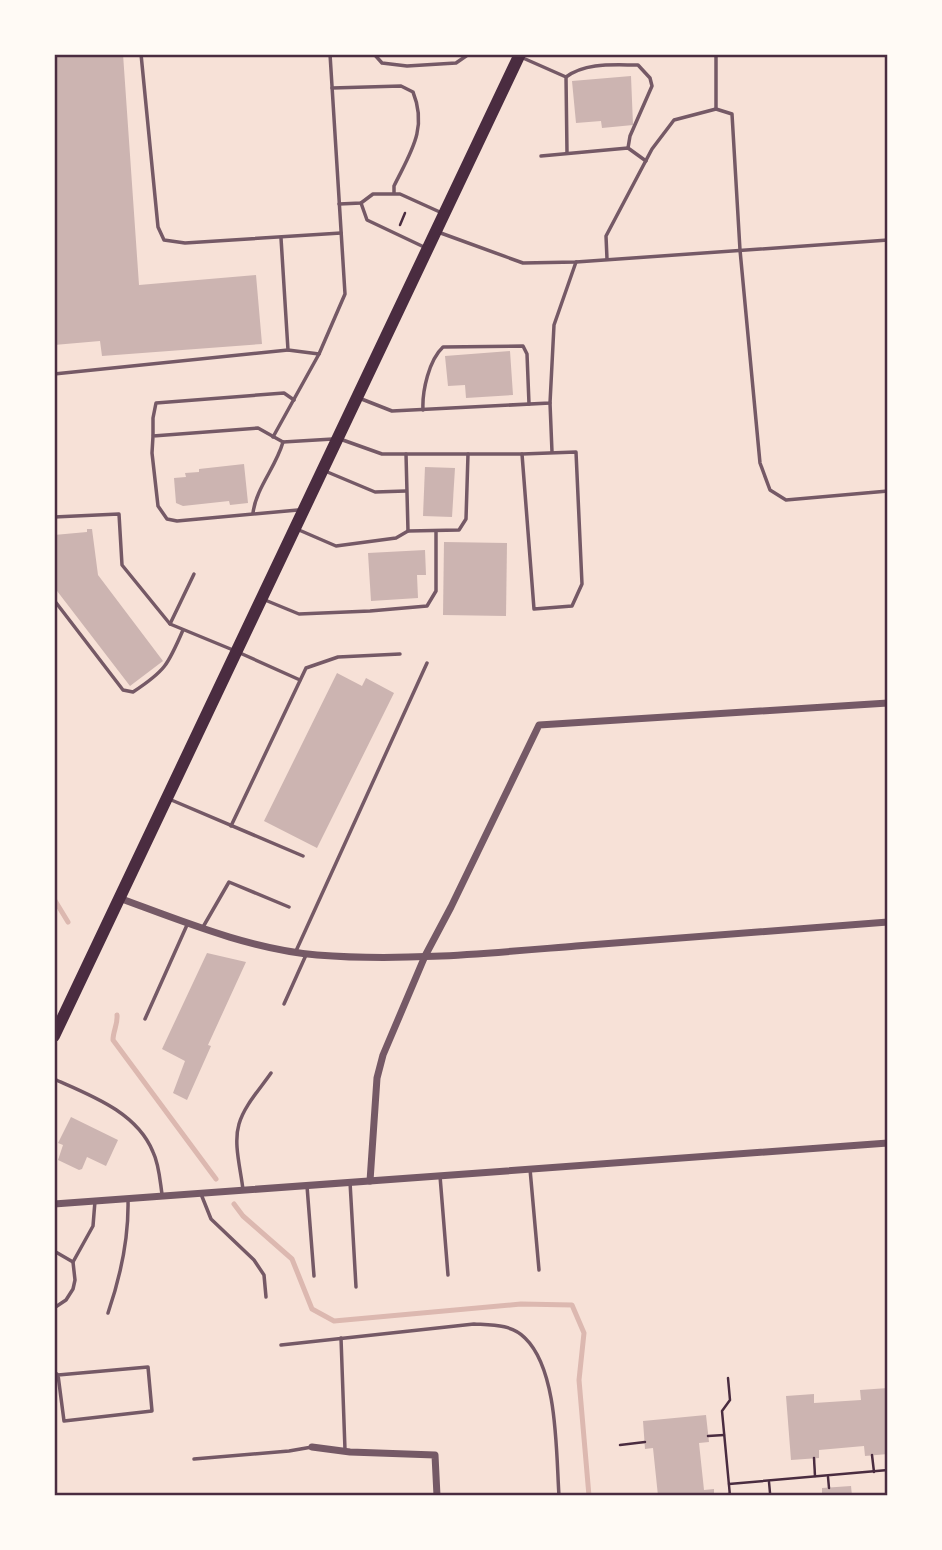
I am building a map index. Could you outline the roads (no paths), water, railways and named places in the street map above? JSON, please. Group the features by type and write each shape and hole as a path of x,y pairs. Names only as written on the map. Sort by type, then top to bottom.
{"main road":[{"path":"54,1036 519,55"}],"street":[{"path":"370,1181 377,1078 383,1055 425,956 539,724 888,703"},
{"path":"119,898 188,923 268,946 307,953 376,957 479,954 888,922"},
{"path":"54,1204 888,1143"},
{"path":"312,1447 345,1452 435,1455 437,1496"}],"lane":[{"path":"141,54 158,227 164,240 185,243 341,233"},
{"path":"273,437 319,355 345,294 330,54"},
{"path":"374,54 382,63 407,66 456,63 469,54"},
{"path":"716,54 716,109"},
{"path":"519,55 566,77"},
{"path":"566,77 575,70 593,66 638,65 650,78 652,86 630,136 628,148"},
{"path":"566,77 567,153"},
{"path":"332,88 401,86 413,92 420,108 417,139 394,186 394,194"},
{"path":"607,260 606,236 646,161 674,120 716,109 732,114 740,250 760,463 770,490 786,500 888,491"},
{"path":"541,156 628,148 646,161"},
{"path":"339,204 361,203 373,194 400,194 445,214"},
{"path":"361,203 367,220 428,249"},
{"path":"436,232 523,263 576,262 888,240"},
{"path":"281,237 288,350"},
{"path":"552,452 550,402 554,325 576,262"},
{"path":"423,410 423,397 436,353 443,347 523,346 528,367 529,404"},
{"path":"54,374 288,350 319,355"},
{"path":"294,400 284,393 156,403 152,453 158,506 167,519 177,521 304,510"},
{"path":"358,398 392,411 550,402"},
{"path":"153,436 258,428 282,442 338,439 382,454 576,452 582,584 572,606 534,609 522,454"},
{"path":"253,513 254,503 280,453 282,442"},
{"path":"406,454 408,531"},
{"path":"295,528 336,546 396,538 408,531 459,530 466,519 468,454"},
{"path":"323,470 375,492 406,491"},
{"path":"54,517 118,514 122,565 170,624 300,680"},
{"path":"262,599 299,614 427,606 436,591 436,531"},
{"path":"170,624 194,574"},
{"path":"54,600 123,690 133,692 158,676 171,659 183,631"},
{"path":"232,825 306,667 338,657 400,654"},
{"path":"296,951 427,663"},
{"path":"167,798 303,856"},
{"path":"203,927 229,882 289,908"},
{"path":"145,1019 188,923"},
{"path":"284,1004 307,953"},
{"path":"243,1191 237,1137 239,1124 247,1107 271,1073"},
{"path":"54,1079 100,1100 132,1121 153,1151 163,1196"},
{"path":"530,1169 539,1270"},
{"path":"440,1176 448,1275"},
{"path":"350,1182 356,1287"},
{"path":"307,1186 314,1276"},
{"path":"201,1194 211,1219 254,1260 264,1275 266,1297"},
{"path":"108,1313 120,1277 128,1226 128,1199"},
{"path":"54,1308 66,1300 73,1289 73,1262 93,1226 95,1201"},
{"path":"54,1251 73,1262"},
{"path":"281,1345 474,1324 503,1326 524,1336 539,1357 553,1407 559,1496"},
{"path":"341,1338 345,1452"},
{"path":"148,1367 152,1411 64,1421 56,1373 148,1367"},
{"path":"194,1460 312,1447"}],"waterway":[{"path":"54,899 68,922"},
{"path":"117,1015 113,1040 216,1179"},
{"path":"234,1204 243,1216 292,1259 312,1309 334,1321 521,1304 572,1305 584,1333 579,1380 589,1496"}]}
